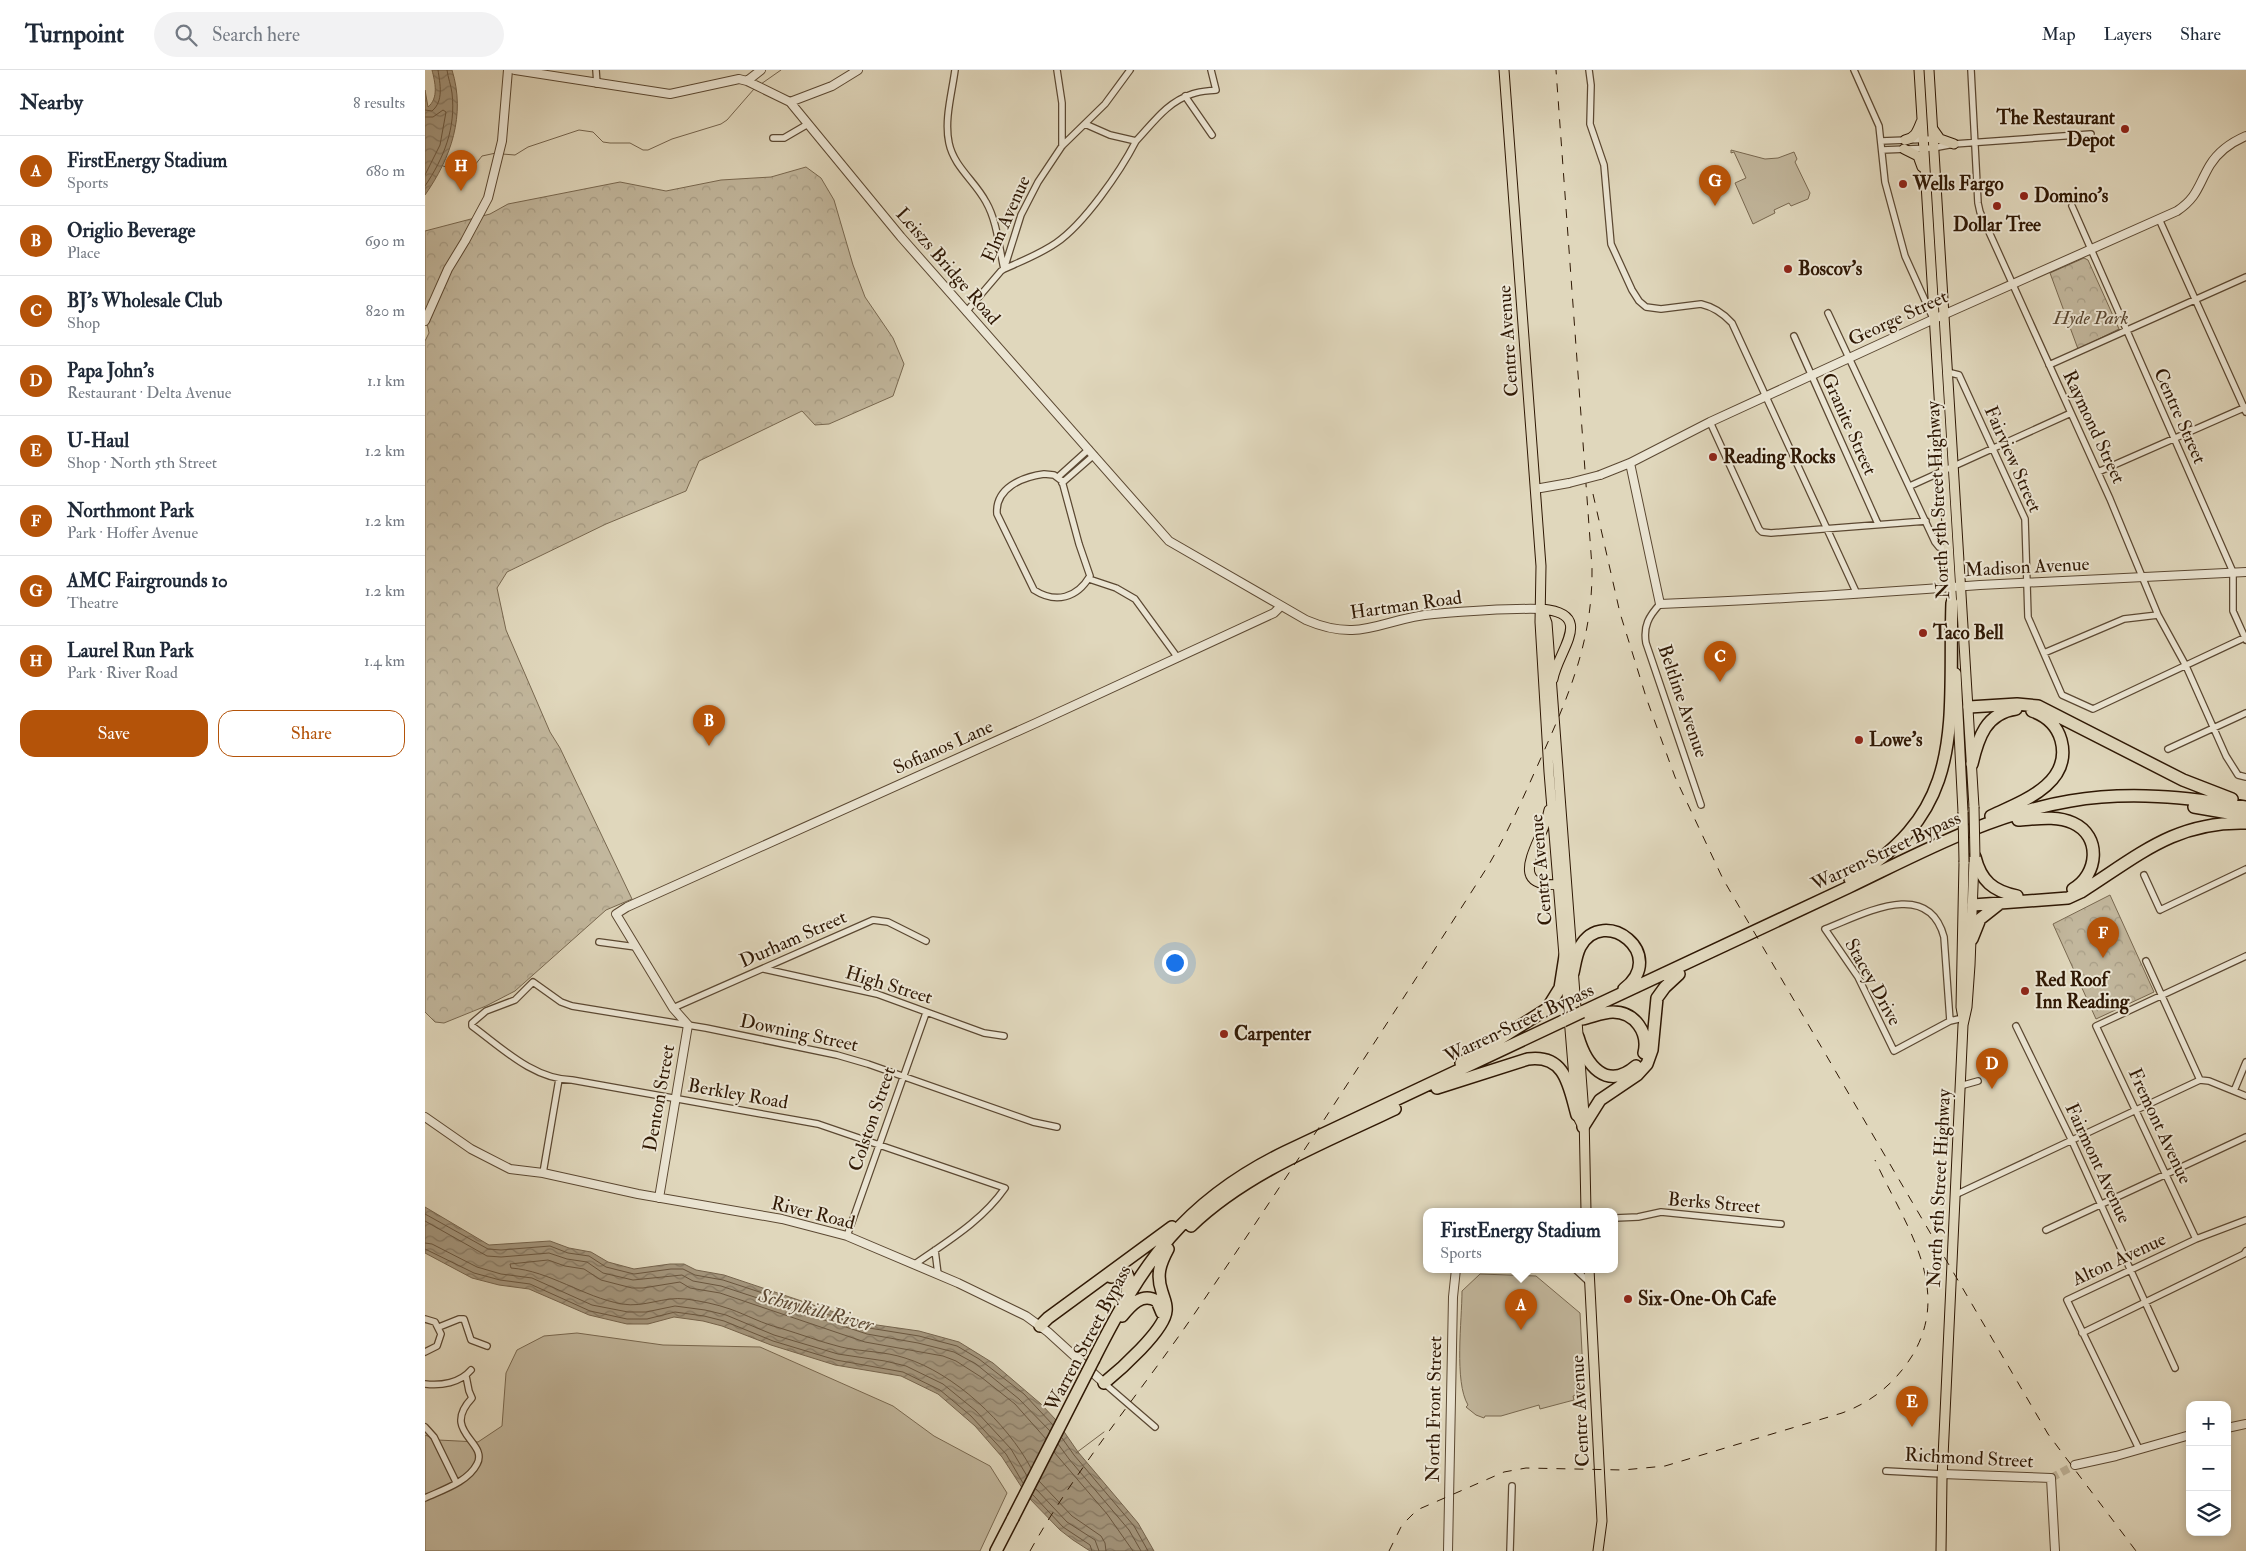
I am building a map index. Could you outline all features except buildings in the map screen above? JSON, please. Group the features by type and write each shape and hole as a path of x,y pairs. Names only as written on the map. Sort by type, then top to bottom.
{"highway":[{"path":"1786,917 1884,857 1911,832 1931,802 1944,768 1948,741 1952,603"},
{"path":"1964,709 2022,704 2043,708 2183,780 2246,805"},
{"path":"1948,840 2043,788 2059,767 2062,755 2060,739 2053,725 2041,715 2026,710 2010,710 1995,717 1984,728 1977,742 1972,764"},
{"name":"Warren Street Bypass","path":"1582,1016 1613,998 1948,840 2017,814 2055,804 2096,798 2141,796 2171,797 2246,805"},
{"name":"Warren Street Bypass","path":"1096,1361 1143,1282 1169,1249 1196,1220 1239,1188 1437,1084 1582,1016 1679,974 1951,846 2018,820 2070,808 2126,803 2184,806 2246,816"},
{"path":"1970,903 2017,896 2057,893 2074,889 2090,872 2094,855 2093,844 2087,834 2071,822 2049,818 2018,820"},
{"path":"1970,903 2003,903 2067,898 2081,892 2176,834 2213,824 2246,823"},
{"path":"1969,859 1989,886 2002,893 2017,896"},
{"path":"1972,939 1983,916 2003,903"},
{"path":"1573,973 1580,948 1588,937 1604,931 1614,931 1624,935 1635,947 1639,956 1639,967 1632,982 1613,998"},
{"path":"1437,1084 1469,1058 1547,1009 1560,988 1565,956"},
{"path":"1583,1127 1600,1100 1637,1075 1647,1064 1652,1050 1657,998 1665,987 1679,974"},
{"path":"1578,1037 1583,1053 1590,1065 1607,1075 1616,1076 1630,1071 1639,1062 1644,1052 1645,1042 1642,1031 1635,1021 1628,1016 1613,1012 1582,1016"},
{"path":"1437,1084 1528,1059 1542,1059 1554,1063 1565,1074 1577,1115"},
{"name":"Warren Street Bypass","path":"996,1551 1015,1520 1096,1361 1123,1302 1154,1256 1181,1225 1222,1188 1258,1165 1399,1103"},
{"path":"1041,1326 1048,1318 1201,1206"},
{"path":"1104,1382 1121,1368 1163,1322 1166,1306 1158,1274 1161,1262 1169,1249"},
{"path":"1041,1326 1115,1274 1121,1272 1127,1274 1130,1279 1123,1302"},
{"path":"1104,1382 1111,1372 1155,1326 1161,1316 1162,1308 1155,1299 1145,1298 1134,1303 1123,1316"},
{"name":"Warren Street Bypass","path":"1003,1551 1015,1520"}],"main road":[{"name":"Centre Avenue","path":"1504,70 1535,489 1542,609 1540,622 1551,800 1573,973 1583,1127 1586,1208"},
{"name":"North 5th Street Highway","path":"1919,70 1922,117 1934,165 1943,470 1949,548 1955,587 1952,603 1972,764 1974,807 1969,859"},
{"name":"North 5th Street Highway","path":"1929,70 1932,127 1928,143 1925,175 1938,317 1947,372 1953,466 1955,587 1964,709 1963,812 1969,859 1972,939 1967,1007 1963,1018"},
{"path":"1922,117 1916,134 1905,144 1918,156 1925,175"},
{"path":"1932,127 1940,138 1950,144"},
{"path":"1934,165 1937,151 1950,144"},
{"name":"Centre Avenue","path":"1542,609 1547,623 1552,691 1565,956 1577,1115 1583,1127"},
{"path":"1542,609 1555,610 1564,614 1571,630 1569,642 1555,670 1552,691"},
{"path":"1551,800 1547,822 1531,855 1529,866 1532,877 1538,882 1544,885 1562,884"},
{"name":"North 5th Street Highway","path":"1941,1551 1942,1474 1963,1018 1961,1007 1970,903"},
{"name":"Centre Avenue","path":"1589,1273 1602,1521 1598,1551"}],"street":[{"path":"425,321 447,269 465,241 488,198 502,141 508,70"},
{"path":"515,70 670,94 731,80 747,80 761,70"},
{"path":"596,70 597,84"},
{"path":"790,102 833,86 858,70"},
{"path":"955,70 948,119 949,144 958,164 990,209 1005,269 1046,250 1072,230 1087,214 1136,141 1159,114 1185,96 1216,90 1211,70"},
{"path":"1057,70 1061,94 1063,146"},
{"name":"Elm Avenue","path":"965,312 1001,271 1005,269 1026,203 1038,182 1063,146 1109,99 1130,70"},
{"path":"1589,70 1591,85 1590,124 1604,165 1611,244 1635,297 1647,307 1661,309 1701,304 1724,315 1735,328 1857,594"},
{"path":"1853,70 1878,124 1885,182 1904,254 1938,317"},
{"name":"Raymond Street","path":"1971,70 1979,207 2012,285 2125,531 2158,615 2185,666 2226,756 2238,775 2246,777"},
{"name":"Leiszs Bridge Road","path":"747,80 774,92 790,102 965,312 1169,541 1306,620"},
{"path":"1185,96 1212,135"},
{"path":"773,138 784,138 808,124"},
{"path":"1085,124 1110,135 1136,141"},
{"path":"1881,141 1905,144 1950,144 2091,134"},
{"name":"George Street","path":"1535,489 1599,475 1630,463 1710,422 1938,317 2177,212 2192,200 2216,157 2231,144 2246,136"},
{"path":"1882,150 1905,144 1928,143"},
{"name":"Centre Street","path":"2072,206 2125,331 2233,572 2233,611 2246,638"},
{"path":"2098,472 2173,438 2245,409 2159,219"},
{"path":"2049,365 2246,277"},
{"path":"1828,313 1937,545 1949,548"},
{"name":"Granite Street","path":"1794,336 1878,524"},
{"name":"Fairview Street","path":"1947,372 1959,375 2025,522 2028,617 2062,695 2093,709 2185,666"},
{"path":"1910,486 2071,413"},
{"path":"1710,422 1762,532 1771,533 1926,520"},
{"path":"1058,477 1091,452"},
{"path":"1063,483 1091,452"},
{"path":"1630,463 1661,604"},
{"path":"1045,474 1058,477 1063,483 1079,544 1089,567 1090,576 1086,583 1067,596 1057,599 1045,597 1035,590 997,514 996,504 1005,489 1034,475 1045,474"},
{"name":"Madison Avenue","path":"1661,604 1759,601 1955,587 2246,572"},
{"path":"1089,579 1116,588 1135,599 1178,658"},
{"name":"Beltline Avenue","path":"1661,604 1649,616 1646,623 1646,643 1701,805"},
{"name":"Sofianos Lane","path":"616,914 627,907 1178,658 1274,613 1281,606"},
{"name":"Hartman Road","path":"1306,620 1331,629 1350,631 1435,614 1542,609"},
{"path":"2044,653 2124,620 2158,615"},
{"path":"2185,666 2246,638"},
{"path":"2168,749 2246,713"},
{"path":"2144,874 2160,910 2246,869"},
{"name":"Stacey Drive","path":"1899,903 1914,904 1931,914 1939,924 1944,937 1950,1021 1894,1051 1858,978 1825,929 1899,903"},
{"name":"Denton Street","path":"616,914 673,1008 688,1025 659,1198"},
{"name":"Durham Street","path":"673,1008 873,920 888,922 926,941"},
{"path":"599,942 636,947"},
{"path":"2161,996 2246,956"},
{"path":"2146,962 2200,1080"},
{"name":"High Street","path":"764,969 861,990 984,1033 1004,1036"},
{"name":"Downing Street","path":"473,1026 472,1023 477,1018 515,1000 533,982 568,1005 815,1049 862,1062 1033,1122 1057,1127"},
{"name":"Fremont Avenue","path":"2161,996 2096,1026 2196,1239"},
{"name":"Colston Street","path":"847,1236 926,1012"},
{"path":"1950,1021 1963,1018"},
{"name":"Berkley Road","path":"473,1026 524,1064 559,1079 801,1120 879,1144 1005,1188 993,1204 975,1222 935,1250"},
{"name":"Fairmont Avenue","path":"2016,1026 2146,1302 2175,1368"},
{"path":"2234,1091 2246,1062"},
{"path":"543,1173 559,1079"},
{"path":"1955,1195 2200,1080 2209,1081 2246,1096"},
{"path":"1960,1086 1977,1081"},
{"name":"River Road","path":"425,1116 471,1149 510,1169 543,1173 659,1198 782,1220 847,1236 915,1264 1016,1311 1041,1326 1155,1427"},
{"path":"2046,1230 2246,1137"},
{"name":"Berks Street","path":"1618,1218 1638,1217 1661,1212 1781,1224"},
{"name":"Alton Avenue","path":"2082,1333 2067,1300 2196,1239 2246,1220"},
{"path":"915,1264 935,1250 938,1274"},
{"path":"2139,1449 2082,1333 2245,1252"},
{"name":"North Front Street","path":"1448,1551 1453,1297 1456,1273"},
{"path":"1579,1273 1590,1283"},
{"path":"425,1318 435,1322 439,1327 441,1340 437,1346 425,1352 425,1361"},
{"path":"439,1327 459,1319 464,1319 471,1340 487,1346"},
{"path":"425,1384 450,1382 466,1376 471,1370"},
{"path":"425,1498 456,1482 474,1468 479,1459 475,1447 463,1428 460,1415 463,1408 473,1398 469,1391 466,1376"},
{"path":"2231,1427 2246,1424"},
{"path":"425,1427 434,1437 456,1482"},
{"path":"2075,1466 2186,1435"},
{"name":"Richmond Street","path":"1886,1470 2051,1478 2055,1551"},
{"path":"1510,1551 1512,1486"}],"green space":[{"path":"1731,150 1765,159 1778,158 1794,152 1797,159 1795,162 1810,193 1808,199 1791,206 1789,203 1774,210 1775,213 1753,224 1735,183 1746,178 1734,152 1731,153"},
{"path":"806,167 821,178 834,200 853,265 865,297 893,338 904,364 893,396 829,424 815,425 802,411 699,461 686,491 606,524 507,572 497,588 506,630 550,732 560,748 632,899 606,910 515,991 486,1006 444,1023 435,1022 425,1012 425,341 429,333 425,314 425,231 490,214 508,204 620,182 666,191 721,180 771,177"},
{"name":"Hyde Park","path":"2084,258 2088,260 2119,329 2078,349 2050,273"},
{"path":"2110,895 2154,992 2096,1019 2053,924"},
{"path":"1480,1274 1536,1276 1580,1313 1584,1392 1573,1396 1574,1400 1540,1409 1539,1405 1501,1416 1485,1416 1484,1418 1476,1415 1466,1407 1468,1405 1461,1382 1460,1366 1462,1291"},
{"path":"577,1333 663,1345 760,1347 893,1406 934,1436 990,1466 1007,1493 980,1551 425,1551 425,1435 438,1440 478,1442 502,1426 506,1373 517,1350 544,1336"}],"water":[{"path":"432,70 452,70 457,103 456,120 449,151 425,195 425,90 428,107 435,95"},
{"name":"Schuylkill River","path":"425,1207 489,1245 550,1241 569,1248 591,1252 608,1262 634,1269 684,1264 696,1270 724,1275 870,1324 919,1331 959,1342 993,1363 1041,1404 1056,1420 1078,1452 1138,1523 1154,1551 1090,1551 1073,1540 1060,1530 1028,1497 1002,1457 975,1426 938,1394 901,1376 835,1365 703,1321 674,1317 648,1324 627,1324 589,1315 529,1289 499,1285 472,1278 425,1253"}],"waterway":[{"path":"761,84 781,70"},
{"path":"502,154 515,155 528,147 579,130 593,132 603,142 630,143 643,150 648,150 672,139 721,124 727,120 754,89"},
{"path":"443,166 461,171 471,170 482,156 496,153"},
{"path":"1076,1453 1104,1432"}],"tunnel":[{"path":"2051,1478 2075,1465"}],"railway":[{"path":"1030,1551 1089,1458 1176,1340 1271,1200 1488,866 1522,800 1561,713 1584,643 1591,594 1592,567 1556,70"},
{"path":"1593,494 1620,613 1647,700 1675,777 1723,879 2048,1434 2136,1551"},
{"path":"1389,1551 1402,1525 1417,1510 1504,1472 1526,1468 1623,1470 1665,1466 1842,1413 1853,1409 1882,1390 1898,1375 1912,1356 1924,1330 1928,1305 1926,1280 1920,1255 1875,1160"}],"place":[{"name":"The Restaurant Depot","path":"2125,129"},
{"name":"Wells Fargo","path":"1903,184"},
{"name":"Laurel Run Park","path":"461,191"},
{"name":"Domino's","path":"2024,196"},
{"name":"AMC Fairgrounds 10","path":"1715,206"},
{"name":"Dollar Tree","path":"1997,206"},
{"name":"Boscov's","path":"1788,269"},
{"name":"Reading Rocks","path":"1713,457"},
{"name":"Taco Bell","path":"1923,633"},
{"name":"BJ's Wholesale Club","path":"1720,682"},
{"name":"Lowe's","path":"1859,740"},
{"name":"Origlio Beverage","path":"709,746"},
{"name":"Northmont Park","path":"2103,958"},
{"name":"Red Roof Inn Reading","path":"2025,991"},
{"name":"Carpenter","path":"1224,1034"},
{"name":"Papa John's","path":"1992,1089"},
{"name":"Six-One-Oh Cafe","path":"1628,1299"},
{"name":"FirstEnergy Stadium","path":"1521,1330"},
{"name":"U-Haul","path":"1912,1427"}]}
